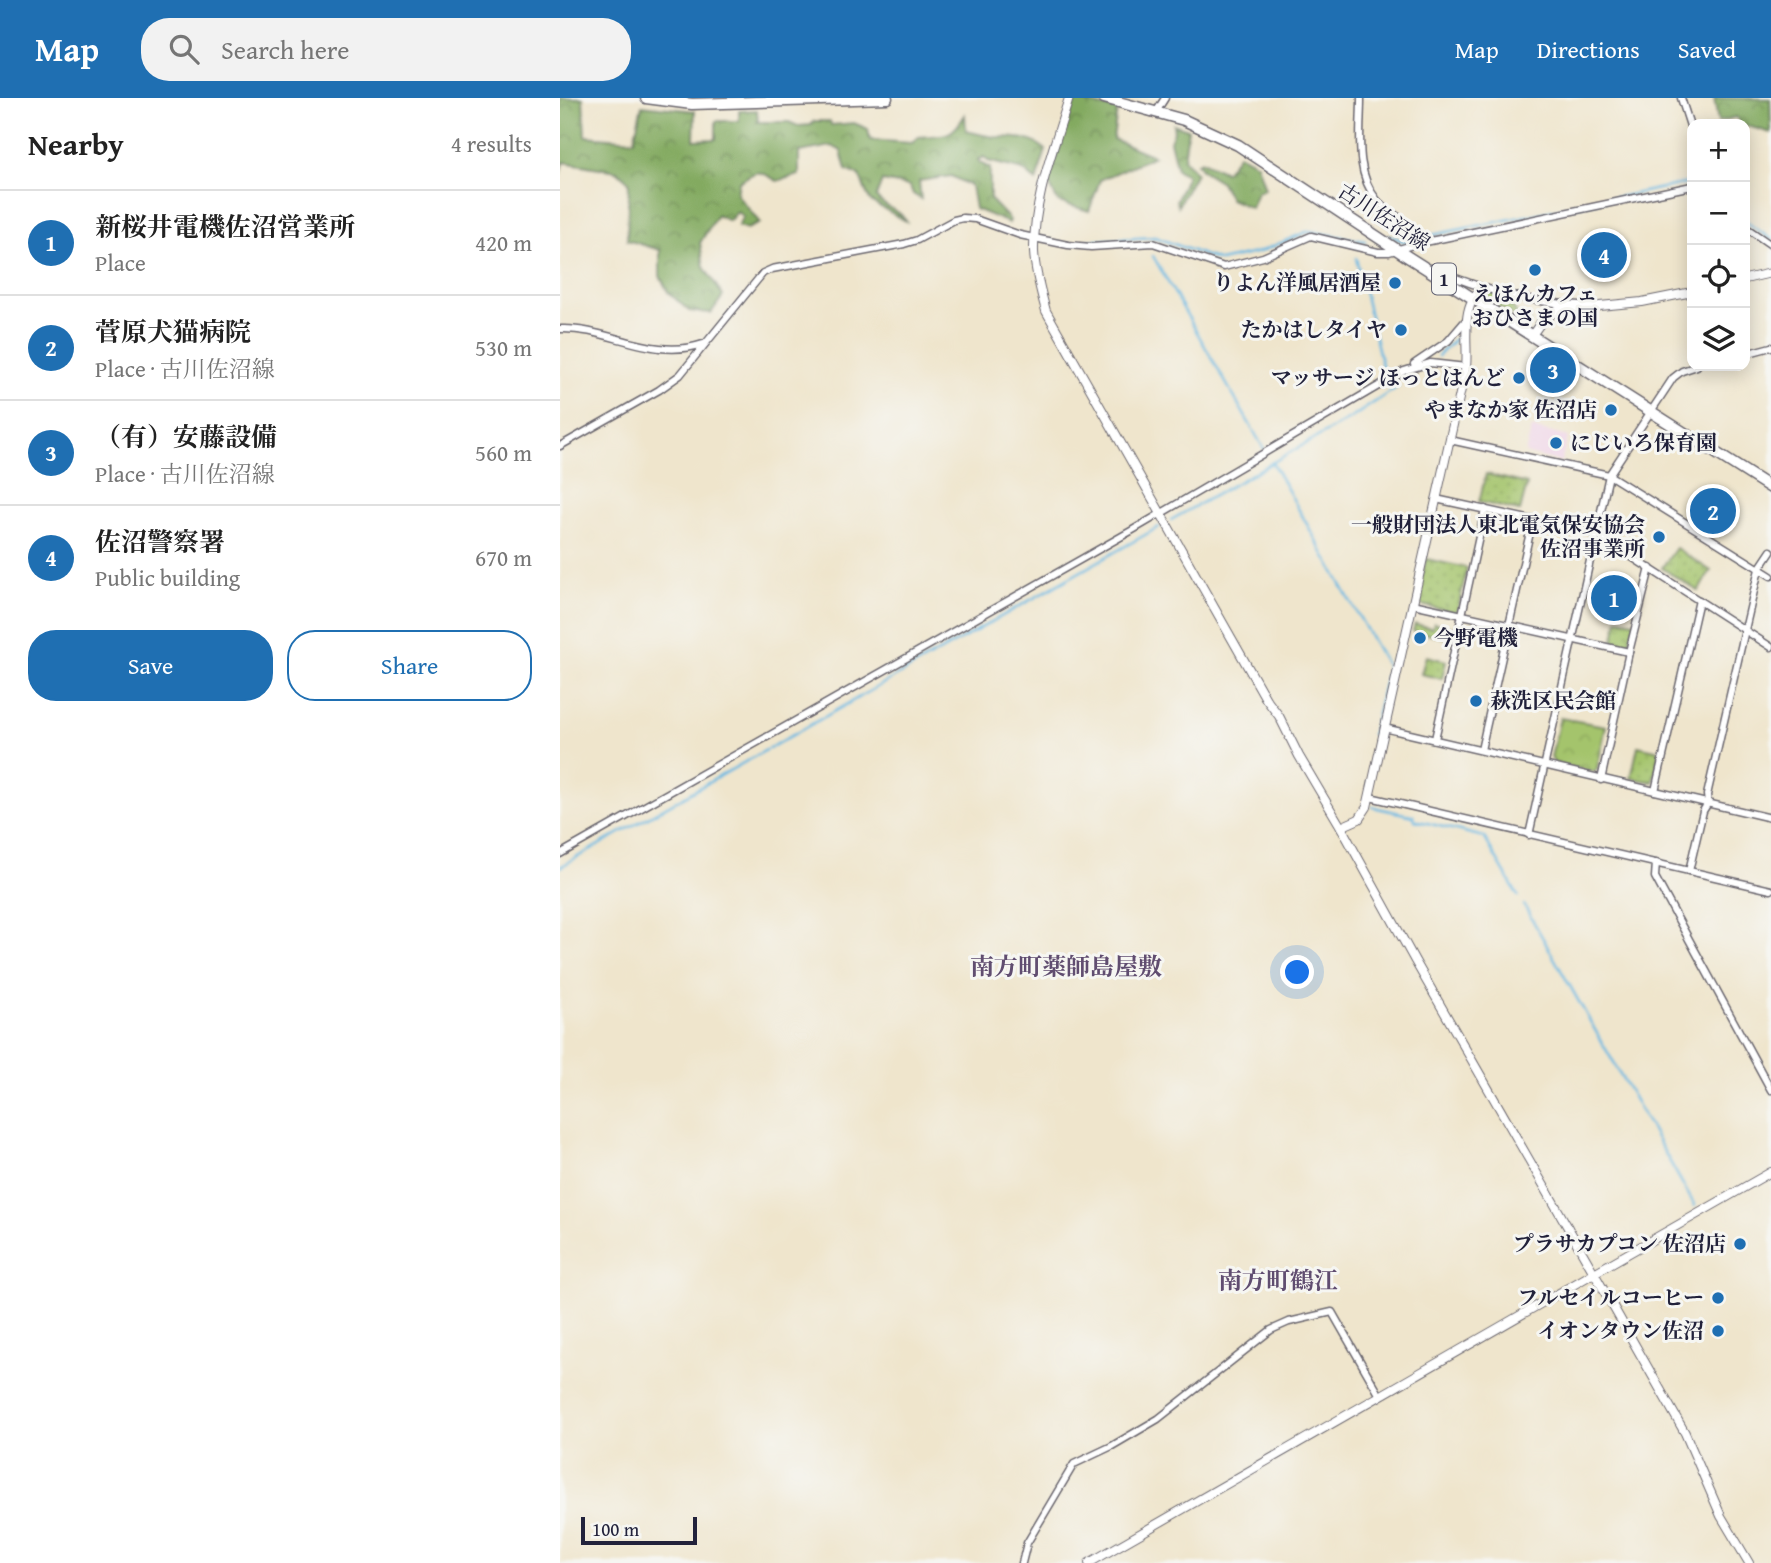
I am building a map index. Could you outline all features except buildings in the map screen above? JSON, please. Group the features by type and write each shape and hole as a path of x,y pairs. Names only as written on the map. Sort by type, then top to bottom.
{"main road":[{"path":"646,98 692,104 887,98"},
{"name":"古川佐沼線","path":"1104,98 1201,126 1238,145 1771,488"}],"street":[{"path":"1069,98 1043,181 1035,238 1038,279 1046,311 1159,514 1266,699 1279,716 1299,756 1685,1433 1721,1516 1749,1563"},
{"path":"1156,112 1166,98"},
{"path":"1361,98 1361,164 1366,181 1376,199 1405,221 1416,244"},
{"path":"1681,98 1688,119"},
{"path":"1403,253 1416,244 1687,187"},
{"path":"560,446 669,383 690,364 764,273 772,269 904,244 963,218 1035,238 1091,247 1153,243 1224,267 1263,257 1311,236 1378,253 1403,253 1485,289 1553,303 1600,305"},
{"path":"1750,231 1771,246"},
{"path":"1750,278 1771,273"},
{"path":"560,854 1159,514 1404,371 1448,341 1466,320 1480,290 1485,289"},
{"path":"1531,335 1542,321 1557,310 1642,302 1687,293"},
{"path":"1341,827 1359,819 1370,797 1466,367 1466,320"},
{"path":"560,329 578,328 618,340 657,347 681,349 705,343"},
{"path":"1750,353 1771,347"},
{"path":"1404,371 1430,363 1466,367"},
{"path":"1529,835 1542,766 1609,475 1677,374 1687,370"},
{"path":"1450,440 1609,475 1771,576"},
{"path":"1436,499 1596,534 1771,647"},
{"path":"1435,739 1485,509"},
{"path":"1481,750 1533,519"},
{"path":"1689,871 1703,811 1708,803 1707,795 1759,569 1771,551"},
{"path":"1601,780 1650,568"},
{"path":"1655,791 1699,600"},
{"path":"1413,604 1629,652"},
{"path":"1384,728 1771,818"},
{"path":"1370,797 1771,890"},
{"path":"1656,863 1655,877 1771,1090"},
{"path":"1089,1563 1379,1394 1771,1172"},
{"path":"1022,1563 1027,1543 1074,1464 1158,1419 1214,1373 1280,1325 1332,1312 1379,1394"}],"shaded area":[{"path":"1532,428 1568,437 1561,462 1525,453"}],"green space":[{"path":"560,98 583,98 585,136 634,140 642,105 695,111 694,140 716,139 716,121 739,121 739,111 757,110 758,122 789,122 798,126 811,125 814,121 830,121 831,125 854,123 868,129 870,140 912,143 918,137 951,132 965,115 966,131 992,137 1028,140 1046,150 1036,181 1023,170 988,161 984,157 978,160 990,168 990,199 1010,220 1009,223 975,209 971,186 951,176 919,181 921,199 913,194 909,186 882,181 876,197 906,221 870,201 859,175 846,170 841,151 832,146 799,152 799,175 777,181 758,172 739,182 737,194 760,223 747,229 738,226 743,216 737,212 729,221 717,215 700,243 704,267 723,296 711,313 689,311 668,292 660,276 660,250 627,240 629,182 617,171 563,162 560,174"},
{"path":"1714,98 1770,99 1771,133 1750,127 1750,119 1718,119"},
{"path":"1075,100 1117,110 1113,139 1154,156 1100,180 1089,211 1058,202 1048,182"},
{"path":"1173,124 1188,129 1184,159 1196,173 1178,206 1176,201 1187,175 1177,170 1170,141 1174,131"},
{"path":"1239,154 1257,164 1265,189 1257,192 1251,208 1230,199 1221,182 1202,170 1197,163 1202,161 1225,172"},
{"path":"1486,292 1543,305 1501,298 1504,304 1514,308 1518,317 1529,321 1524,322 1483,297"},
{"path":"1486,474 1527,484 1520,511 1479,502"},
{"path":"1676,548 1711,571 1698,591 1662,568"},
{"path":"1426,559 1467,568 1458,609 1454,612 1421,605 1417,600"},
{"path":"1618,619 1635,622 1629,642 1624,646 1613,644"},
{"path":"1434,623 1453,628 1451,639 1413,631 1415,624 1432,628"},
{"path":"1426,656 1446,661 1442,679 1421,674"},
{"path":"1560,718 1606,726 1597,769 1594,772 1554,763 1551,757"},
{"path":"1638,746 1660,751 1653,782 1631,778"}],"waterway":[{"path":"1389,235 1403,241 1687,183"},
{"path":"1750,224 1771,239"},
{"path":"1086,241 1155,237 1220,261 1259,252 1309,231 1365,241"},
{"path":"1153,256 1264,449"},
{"path":"1356,258 1385,378"},
{"path":"1438,356 1458,336"},
{"path":"1171,520 1351,418 1399,386"},
{"path":"1272,462 1388,668 1372,734"},
{"path":"560,867 1159,527"},
{"path":"1373,807 1484,837 1518,896"},
{"path":"1524,905 1695,1206"}],"place":[{"name":"佐沼警察署","path":"1604,255"},
{"name":"えほんカフェ おひさまの国","path":"1535,270"},
{"name":"りよん洋風居酒屋","path":"1395,283"},
{"name":"たかはしタイヤ","path":"1401,330"},
{"name":"（有）安藤設備","path":"1553,370"},
{"name":"マッサージ ほっとはんど","path":"1519,378"},
{"name":"やまなか家 佐沼店","path":"1611,410"},
{"name":"にじいろ保育園","path":"1556,443"},
{"name":"菅原犬猫病院","path":"1713,511"},
{"name":"一般財団法人東北電気保安協会 佐沼事業所","path":"1659,537"},
{"name":"新桜井電機佐沼営業所","path":"1614,598"},
{"name":"今野電機","path":"1420,638"},
{"name":"萩洗区民会館","path":"1476,701"},
{"name":"プラサカプコン 佐沼店","path":"1740,1244"},
{"name":"フルセイルコーヒー","path":"1718,1298"},
{"name":"イオンタウン佐沼","path":"1718,1331"}],"district":[{"name":"南方町薬師島屋敷","path":"1066,967"},
{"name":"南方町鶴江","path":"1278,1281"}]}
